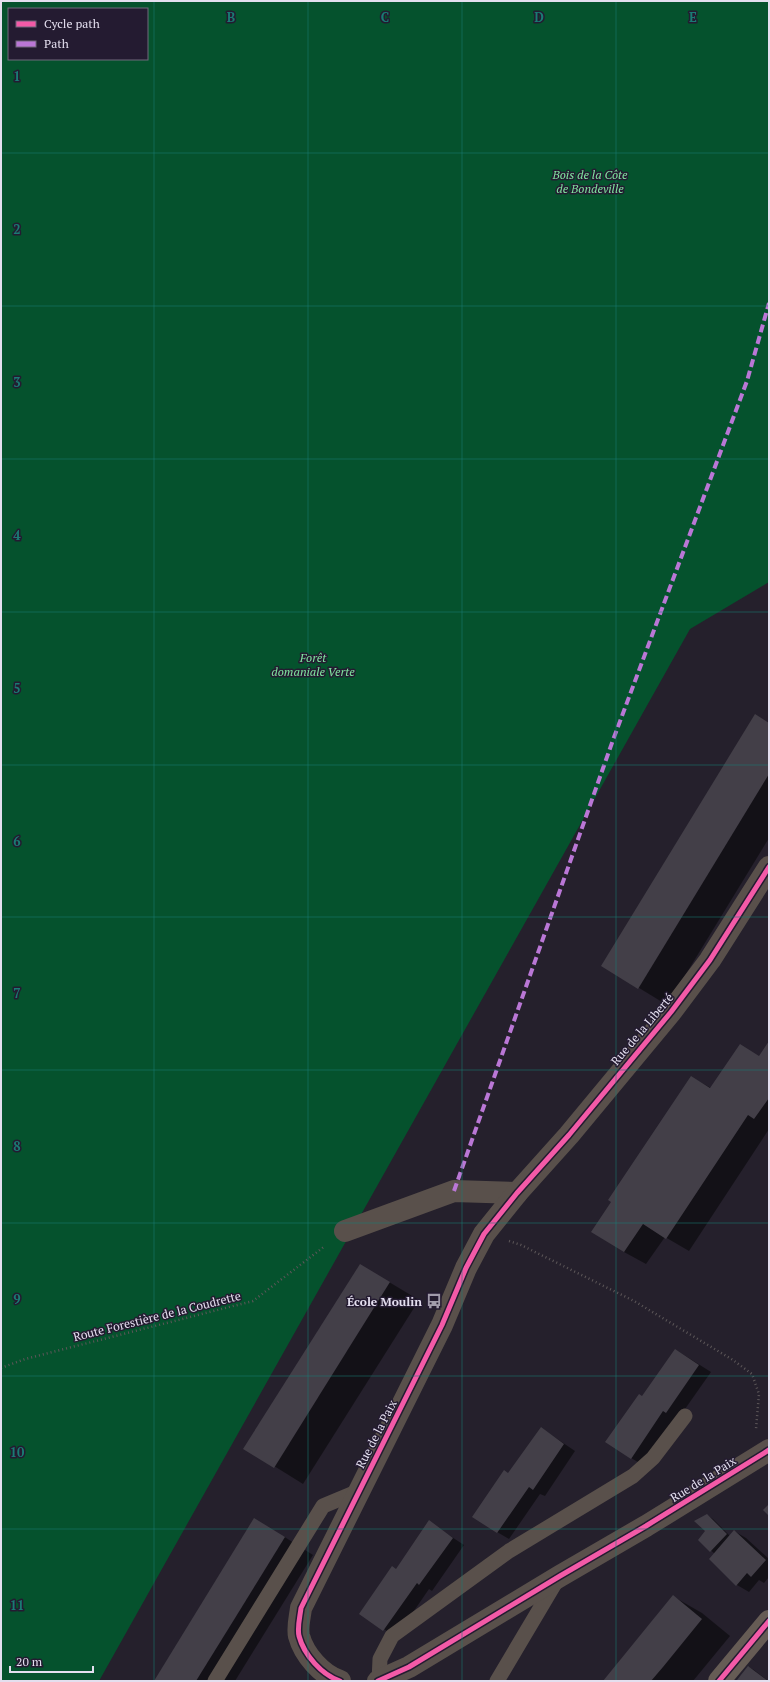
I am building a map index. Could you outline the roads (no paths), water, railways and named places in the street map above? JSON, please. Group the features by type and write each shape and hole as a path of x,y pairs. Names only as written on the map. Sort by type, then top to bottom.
{"street":[{"name":"Rue de la Liberté","path":"517,1193 569,1135 671,1012 710,960 769,867"},
{"path":"345,1231 454,1191 517,1193"},
{"name":"Rue de la Paix","path":"340,1681 333,1678 319,1667 307,1653 299,1636 298,1626 301,1608 442,1325 466,1268 484,1234 517,1193"},
{"name":"Rue de la Paix","path":"379,1681 409,1667 762,1455"},
{"path":"719,1681 769,1621"}],"lane":[{"path":"379,1681 380,1659 392,1636 509,1550 633,1476 653,1458 685,1416"},
{"path":"215,1681 323,1506 359,1491"},
{"path":"497,1681 560,1576"}],"place":[{"name":"École Moulin","path":"434,1301"}],"park label":[{"name":"Bois de la Côte de Bondeville","path":"590,181"},
{"name":"Forêt domaniale Verte","path":"313,664"}]}
